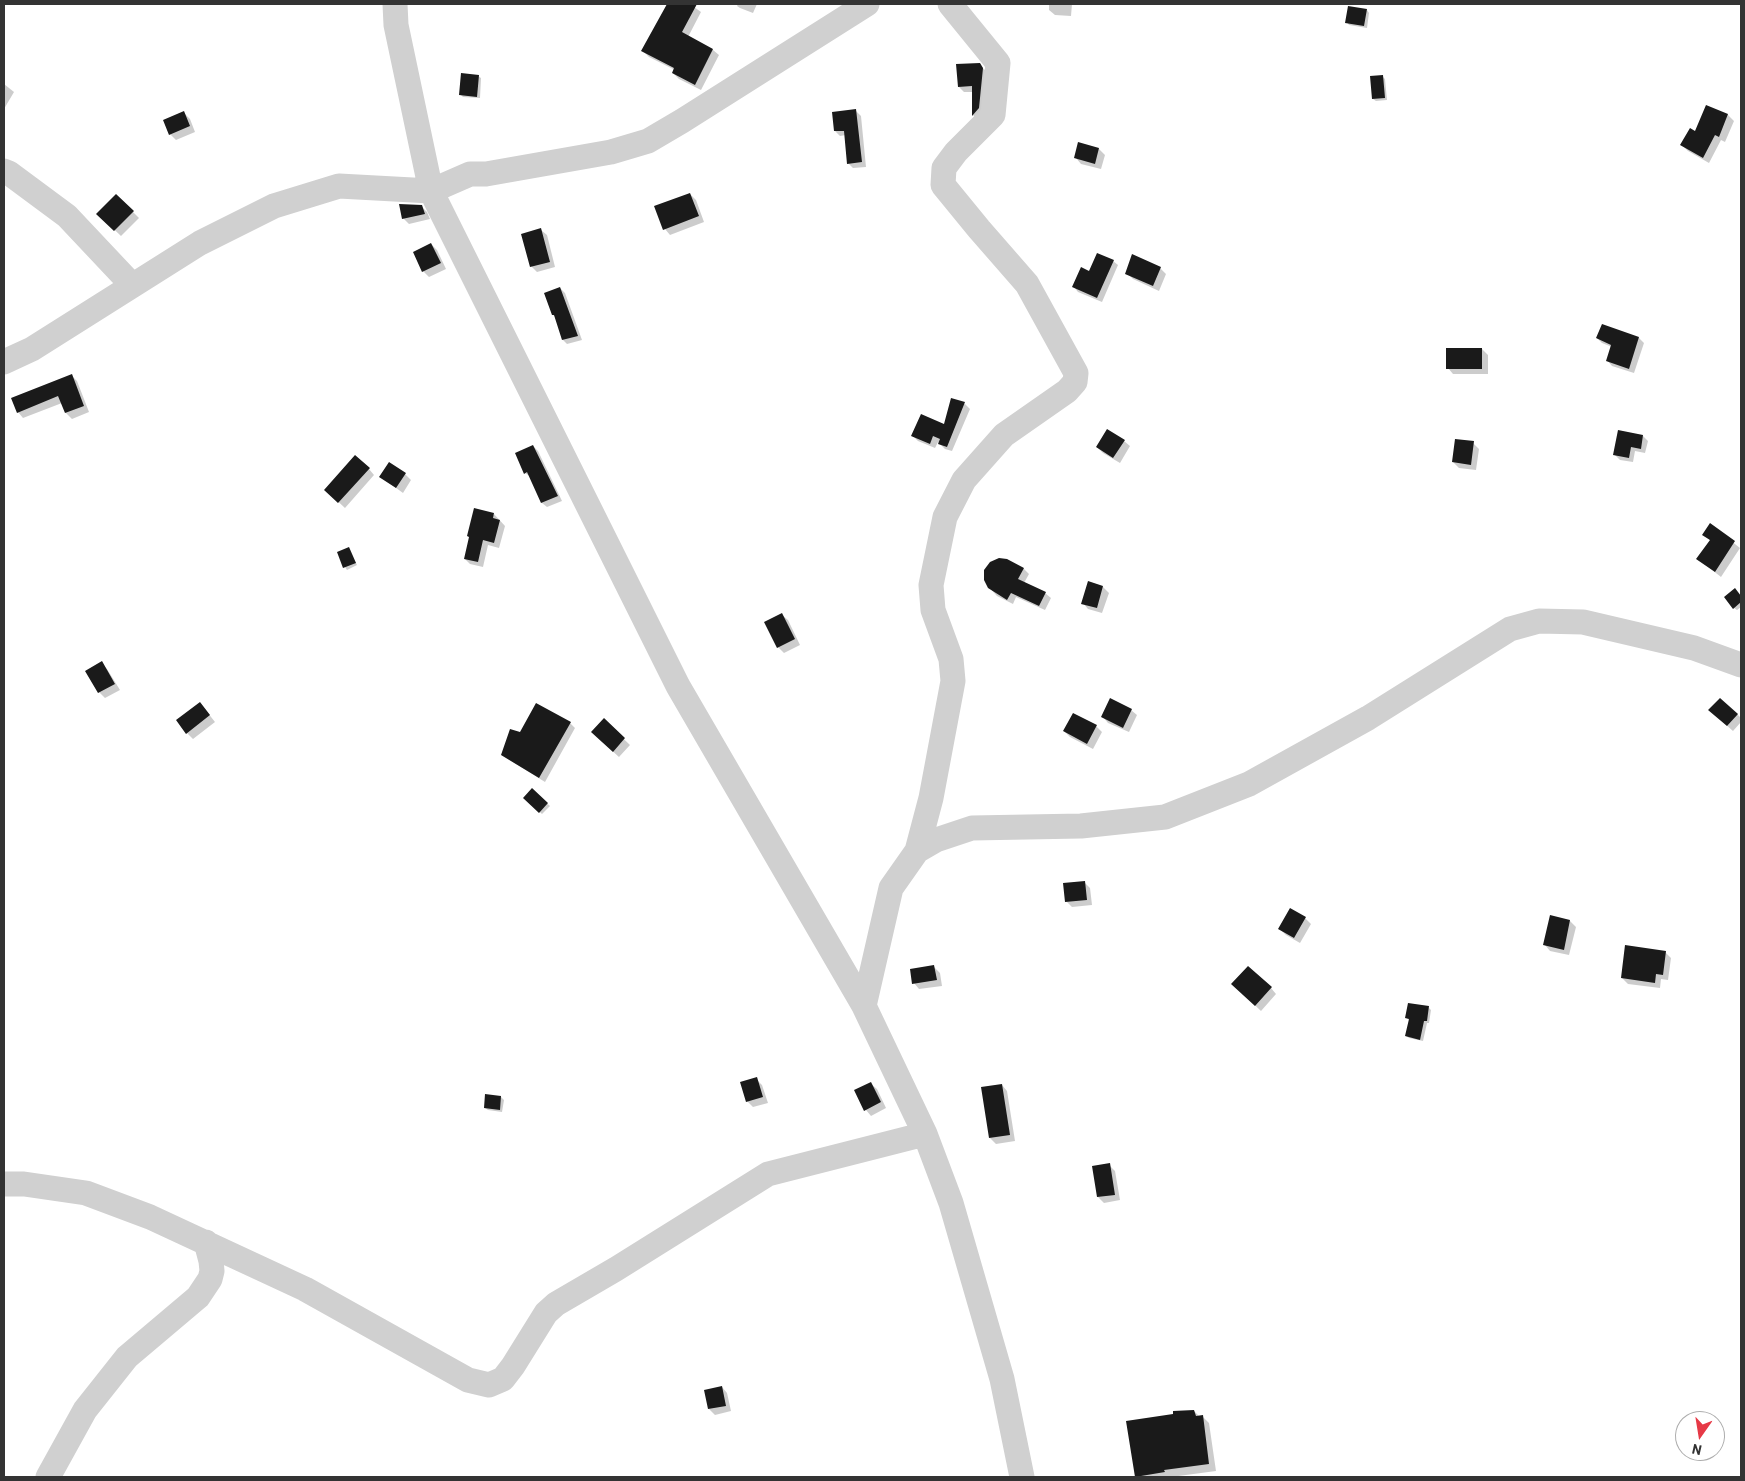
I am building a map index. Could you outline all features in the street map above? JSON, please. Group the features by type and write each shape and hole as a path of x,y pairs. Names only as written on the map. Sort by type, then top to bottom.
{"street":[{"path":"395,4 396,25 431,191 678,686 864,1006 925,1134 951,1203 1002,1379 1022,1477"},
{"path":"4,362 32,349 200,243 274,206 339,186 431,191 470,174 486,174 611,152 648,141 867,4"},
{"path":"864,1006 892,888 917,851 931,798 952,681 951,659 932,610 931,585 945,517 964,480 1004,435 1067,391 1075,382 1076,373 1027,284 943,185 944,168 956,152 993,115 998,63 950,4"},
{"path":"4,171 68,216 132,285"},
{"path":"917,851 936,840 972,828 1081,826 1165,817 1249,784 1368,718 1510,629 1539,621 1582,622 1694,648 1741,665"},
{"path":"4,1184 24,1184 86,1193 150,1216 304,1289 468,1380 489,1386 503,1379 546,1312 556,1304 616,1269 768,1174 925,1134"},
{"path":"48,1477 85,1410 127,1357 198,1297 210,1279 212,1271 212,1261 206,1242"}],"building":[{"path":"667,4 697,4 682,32 713,49 695,85 672,73 674,68 641,51"},
{"path":"1348,6 1367,9 1364,26 1345,23"},
{"path":"980,63 983,68 979,108 972,116 972,86 958,87 956,64"},
{"path":"461,73 479,75 477,97 459,95"},
{"path":"1383,75 1385,98 1372,99 1370,76"},
{"path":"1706,105 1728,114 1719,137 1715,135 1703,158 1680,145 1690,128 1695,131"},
{"path":"856,109 862,162 847,164 844,131 834,131 832,112"},
{"path":"184,111 190,126 169,135 163,120"},
{"path":"1078,142 1099,148 1095,164 1074,158"},
{"path":"690,193 699,216 663,230 654,206"},
{"path":"116,194 134,211 114,231 96,214"},
{"path":"399,204 422,205 425,214 402,219"},
{"path":"541,228 550,262 530,267 521,234"},
{"path":"431,243 441,263 422,272 413,252"},
{"path":"1097,253 1114,260 1097,298 1072,287 1081,267 1089,271"},
{"path":"1132,254 1161,267 1153,286 1125,274"},
{"path":"560,287 578,336 562,340 544,293"},
{"path":"1602,324 1639,337 1629,369 1606,361 1611,345 1596,338"},
{"path":"1446,348 1482,348 1482,369 1446,369"},
{"path":"72,374 84,406 65,413 58,396 17,413 11,398"},
{"path":"951,398 965,402 947,447 938,444 940,439 933,436 930,444 911,436 921,414 944,424"},
{"path":"1107,429 1125,440 1113,458 1096,447"},
{"path":"1618,430 1643,435 1641,449 1631,447 1629,458 1613,455"},
{"path":"1455,439 1474,441 1471,465 1452,462"},
{"path":"533,445 558,496 541,503 527,472 524,474 515,453"},
{"path":"355,455 370,468 338,503 324,490"},
{"path":"389,462 406,473 396,488 379,477"},
{"path":"474,508 494,513 493,518 500,520 494,543 483,540 478,562 464,559"},
{"path":"1710,523 1735,541 1715,572 1696,559 1710,540 1702,535"},
{"path":"349,547 356,563 343,568 337,552"},
{"path":"999,558 1007,559 1024,568 1018,579 1046,592 1039,606 1011,593 1007,600 988,588 984,580 984,570 990,562"},
{"path":"1088,581 1103,586 1097,608 1081,604"},
{"path":"1735,588 1741,596 1741,602 1733,609 1724,597"},
{"path":"782,613 795,639 777,648 764,622"},
{"path":"102,661 115,684 98,693 85,671"},
{"path":"1110,698 1132,709 1123,728 1101,717"},
{"path":"1720,698 1738,714 1727,726 1708,710"},
{"path":"200,702 210,715 186,734 176,720"},
{"path":"536,703 571,722 539,778 501,755 510,729 520,732"},
{"path":"1073,713 1097,725 1087,744 1063,731"},
{"path":"604,718 625,738 613,752 591,732"},
{"path":"532,788 548,803 539,813 523,798"},
{"path":"1085,881 1087,900 1065,902 1063,883"},
{"path":"1290,908 1306,917 1294,938 1278,929"},
{"path":"1550,915 1570,920 1564,950 1543,945"},
{"path":"1625,945 1666,951 1663,975 1656,974 1655,983 1621,978"},
{"path":"934,965 937,980 912,984 910,969"},
{"path":"1248,966 1272,987 1255,1006 1231,984"},
{"path":"1408,1003 1429,1006 1427,1021 1424,1021 1420,1040 1405,1036 1409,1019 1405,1018"},
{"path":"757,1077 763,1097 746,1102 740,1082"},
{"path":"871,1082 881,1102 864,1111 854,1090"},
{"path":"1002,1084 1010,1135 989,1138 981,1087"},
{"path":"485,1094 501,1096 500,1110 484,1108"},
{"path":"1110,1163 1115,1195 1097,1197 1092,1166"},
{"path":"722,1386 726,1406 708,1409 704,1390"},
{"path":"1194,1410 1196,1416 1203,1415 1209,1464 1164,1470 1165,1472 1135,1477 1126,1421 1173,1414 1173,1411"}]}
